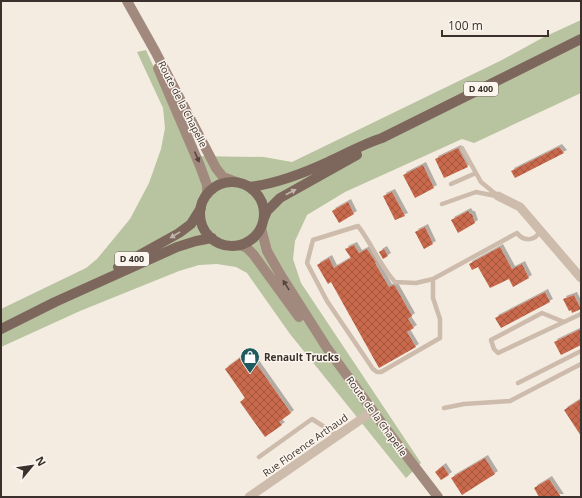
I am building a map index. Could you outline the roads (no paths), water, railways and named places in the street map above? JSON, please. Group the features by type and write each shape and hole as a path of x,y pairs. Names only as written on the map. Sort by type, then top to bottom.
{"main road":[{"name":"Route de la Chapelle","path":"127,1 138,18 174,85 216,168 223,177 236,182"},
{"name":"Route de la Chapelle","path":"138,18 200,166 207,185 207,194"},
{"name":"D 400","path":"249,186 269,183 302,173 382,138 581,39"},
{"name":"D 400","path":"262,223 267,210 280,198 372,146 382,138"},
{"path":"236,182 249,186 256,192 264,209 262,223 256,236 248,242 240,245 225,245 212,238 206,232 200,215 201,207 207,194 215,187 225,183 236,182"},
{"name":"D 400","path":"1,329 55,302 180,233 191,224 201,207"},
{"name":"Route de la Chapelle","path":"262,223 267,251 280,274 327,348 431,497"},
{"name":"D 400","path":"55,302 177,248 196,241 212,238"},
{"name":"Route de la Chapelle","path":"240,245 247,248 260,263 371,412 438,497"}],"street":[{"path":"498,196 520,207 581,278"},
{"name":"Rue Florence Arthaud","path":"250,497 371,412"}],"lane":[{"path":"462,148 481,182 498,196"},
{"path":"451,184 476,173"},
{"path":"442,204 476,192 498,196"},
{"path":"433,279 433,298 440,319 440,338 381,372 377,372 373,369 327,301 307,263 313,240 358,226 368,238 388,274 395,282 416,283 433,279 516,233 524,239 531,239 537,236 540,231"},
{"path":"564,322 542,313 491,340 494,349 498,353 564,322 581,314"},
{"path":"518,383 581,352"},
{"path":"444,408 464,404 510,401 581,364"},
{"path":"259,457 312,419 337,435"}],"place":[{"name":"Renault Trucks","path":"250,374"}]}
